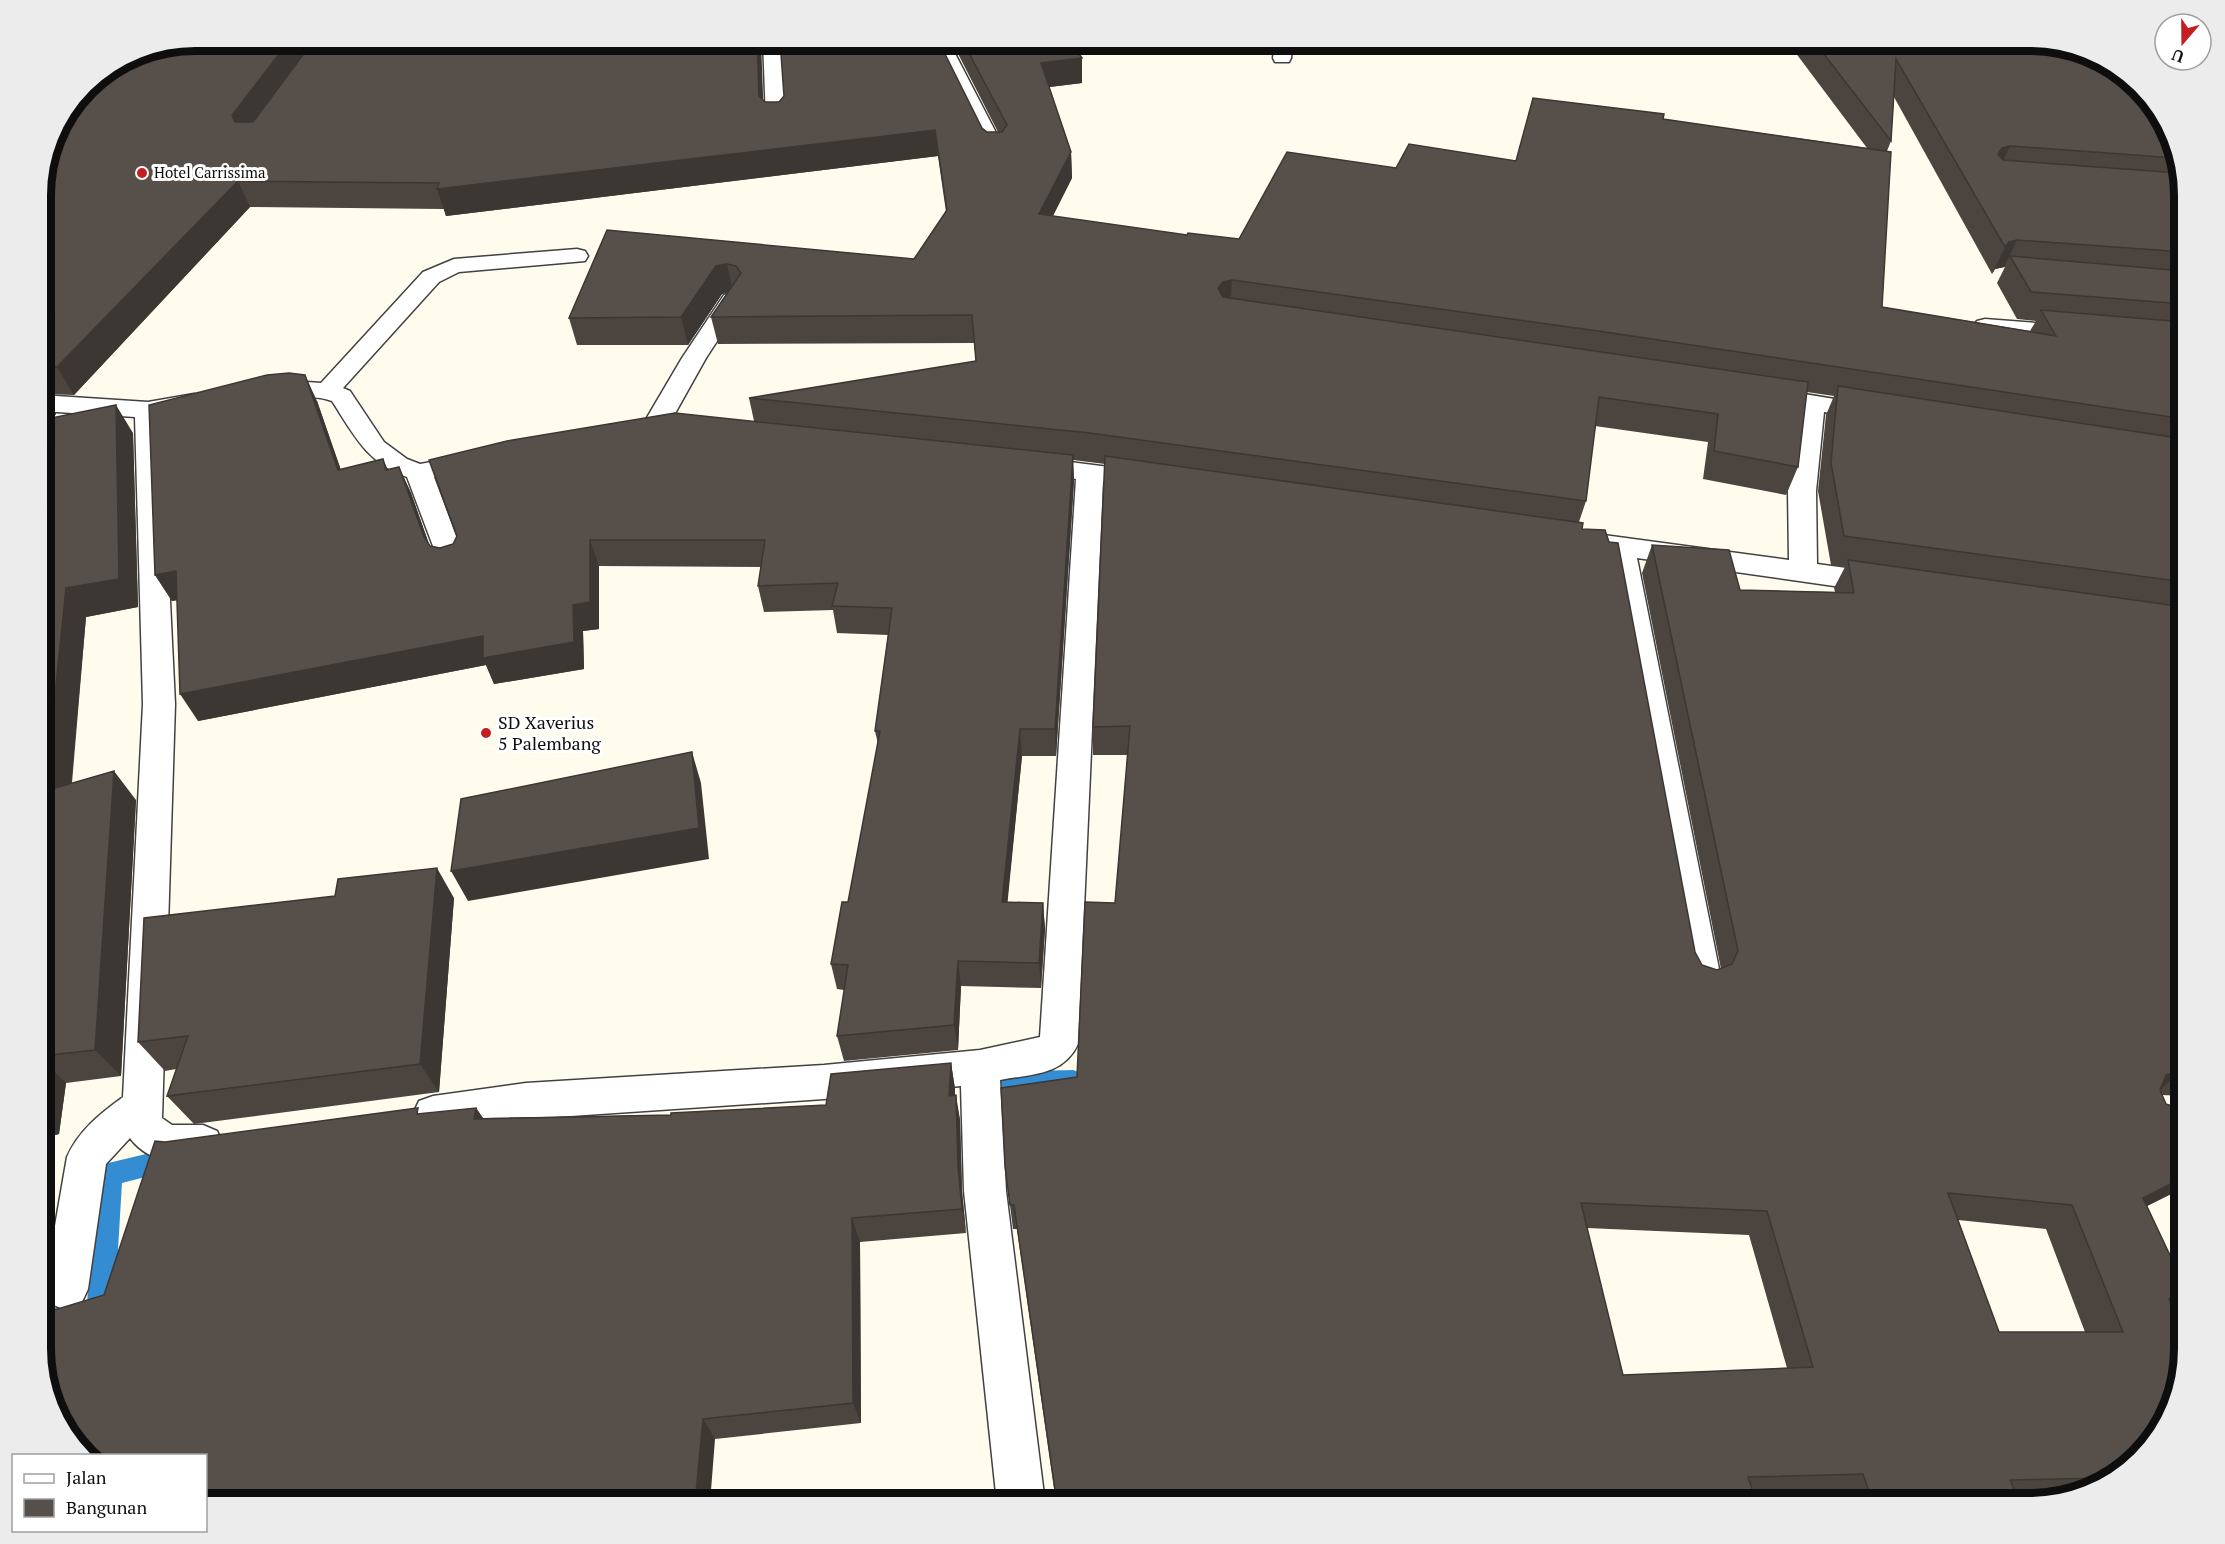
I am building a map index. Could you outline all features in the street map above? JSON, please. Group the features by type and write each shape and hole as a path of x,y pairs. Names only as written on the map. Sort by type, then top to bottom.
{"street":[{"path":"773,51 776,121"},
{"path":"945,51 996,152"},
{"path":"327,391 431,277 454,267 469,264 577,256"},
{"path":"655,428 694,358 732,300"},
{"path":"1985,326 2097,335"},
{"path":"51,404 148,410 230,396 302,389 327,391 341,396 375,447 398,465 419,472 505,456"},
{"path":"1743,392 1894,415"},
{"path":"1803,572 1802,491 1812,402"},
{"path":"148,410 159,704 142,1123 157,1141 171,1145 190,1146 236,1140"},
{"path":"1008,463 1173,483"},
{"path":"419,472 452,563"},
{"path":"399,1118 526,1101 824,1082 981,1087 1050,1053 1059,1044 1090,472"},
{"path":"1550,537 1907,587"},
{"path":"1621,547 1702,979"},
{"path":"981,1087 985,1191 1020,1493"},
{"path":"66,1289 87,1157 109,1130 141,1107"}],"building":[{"path":"186,51 281,51 232,115 235,122 253,122 306,51 757,51 759,96 765,102 779,102 784,96 781,51 944,51 982,128 987,132 1002,132 1007,125 968,51 1077,51 1082,58 1041,63 1071,152 1039,214 1187,235 1188,233 1239,239 1287,152 1396,168 1409,144 1516,161 1533,98 1664,114 1663,119 1891,152 1882,307 2056,336 2041,310 2174,321 2174,417 1612,333 1232,280 1223,282 1218,288 1223,297 1808,382 1798,467 1714,451 1718,414 1599,397 1586,501 1090,433 749,398 976,361 972,315 711,317 741,273 736,266 727,264 716,266 681,317 569,318 607,230 914,259 947,210 935,130 437,189 439,183 238,181 57,367 51,367 51,186 56,158 70,123 93,93 123,70 149,59"},
{"path":"1821,51 2030,51 2049,52 2085,62 2110,75 2132,93 2155,123 2169,158 2010,146 2002,148 1998,154 2003,160 2172,172 2174,251 2017,240 2009,242 2005,247 1896,59 1891,141"},
{"path":"2010,256 2174,270 2174,303 2031,292"},
{"path":"289,373 305,375 338,470 383,459 386,470 399,467 424,537 430,546 440,548 453,544 457,536 429,460 507,441 675,413 1073,455 1055,729 1020,729 1002,902 1043,903 1039,963 958,961 954,1025 837,1036 848,965 831,964 842,902 848,902 880,731 875,731 892,608 832,606 838,583 758,586 765,540 590,540 590,602 573,605 574,642 483,658 483,636 180,694 176,571 155,575 149,405 267,375"},
{"path":"1838,386 2174,437 2174,581 1844,536 1831,463"},
{"path":"116,405 119,579 66,588 51,733 51,418"},
{"path":"1105,456 1583,523 1582,529 1605,530 1609,542 1618,543 1695,952 1702,965 1717,970 1732,964 1738,951 1652,545 1729,550 1740,590 1854,593 1848,560 2174,606 2174,1072 2166,1075 2160,1090 2166,1104 2174,1107 2174,1182 2143,1198 2174,1264 2174,1299 2169,1299 2174,1309 2174,1358 2166,1395 2150,1429 2132,1451 2102,1474 2093,1478 2010,1480 2016,1493 1870,1493 1863,1474 1748,1477 1754,1493 1056,1493 1014,1205 1010,1205 1005,1166 1001,1088 1077,1077 1085,902 1115,903 1130,726 1093,727","holes":["1948,1193 2072,1205 2123,1332 1999,1332","1581,1203 1767,1211 1813,1367 1623,1375"]},
{"path":"692,752 699,828 451,871 461,799"},
{"path":"114,771 95,1050 51,1055 51,789"},
{"path":"437,868 420,1064 167,1096 188,1036 138,1042 144,918 335,896 338,879"},
{"path":"951,1063 949,1096 956,1095 962,1209 852,1218 853,1403 703,1419 696,1493 207,1493 207,1454 96,1454 81,1437 62,1404 51,1358 51,1311 104,1295 155,1141 165,1142 418,1108 417,1114 476,1108 474,1119 671,1115 671,1113 826,1105 831,1074"}],"waterway":[{"path":"972,1083 1073,1081"},
{"path":"51,1323 100,1316 109,1174 175,1159"}],"place":[{"name":"Hotel Carrissima","path":"142,173"},
{"name":"SD Xaverius 5 Palembang","path":"486,733"}]}
